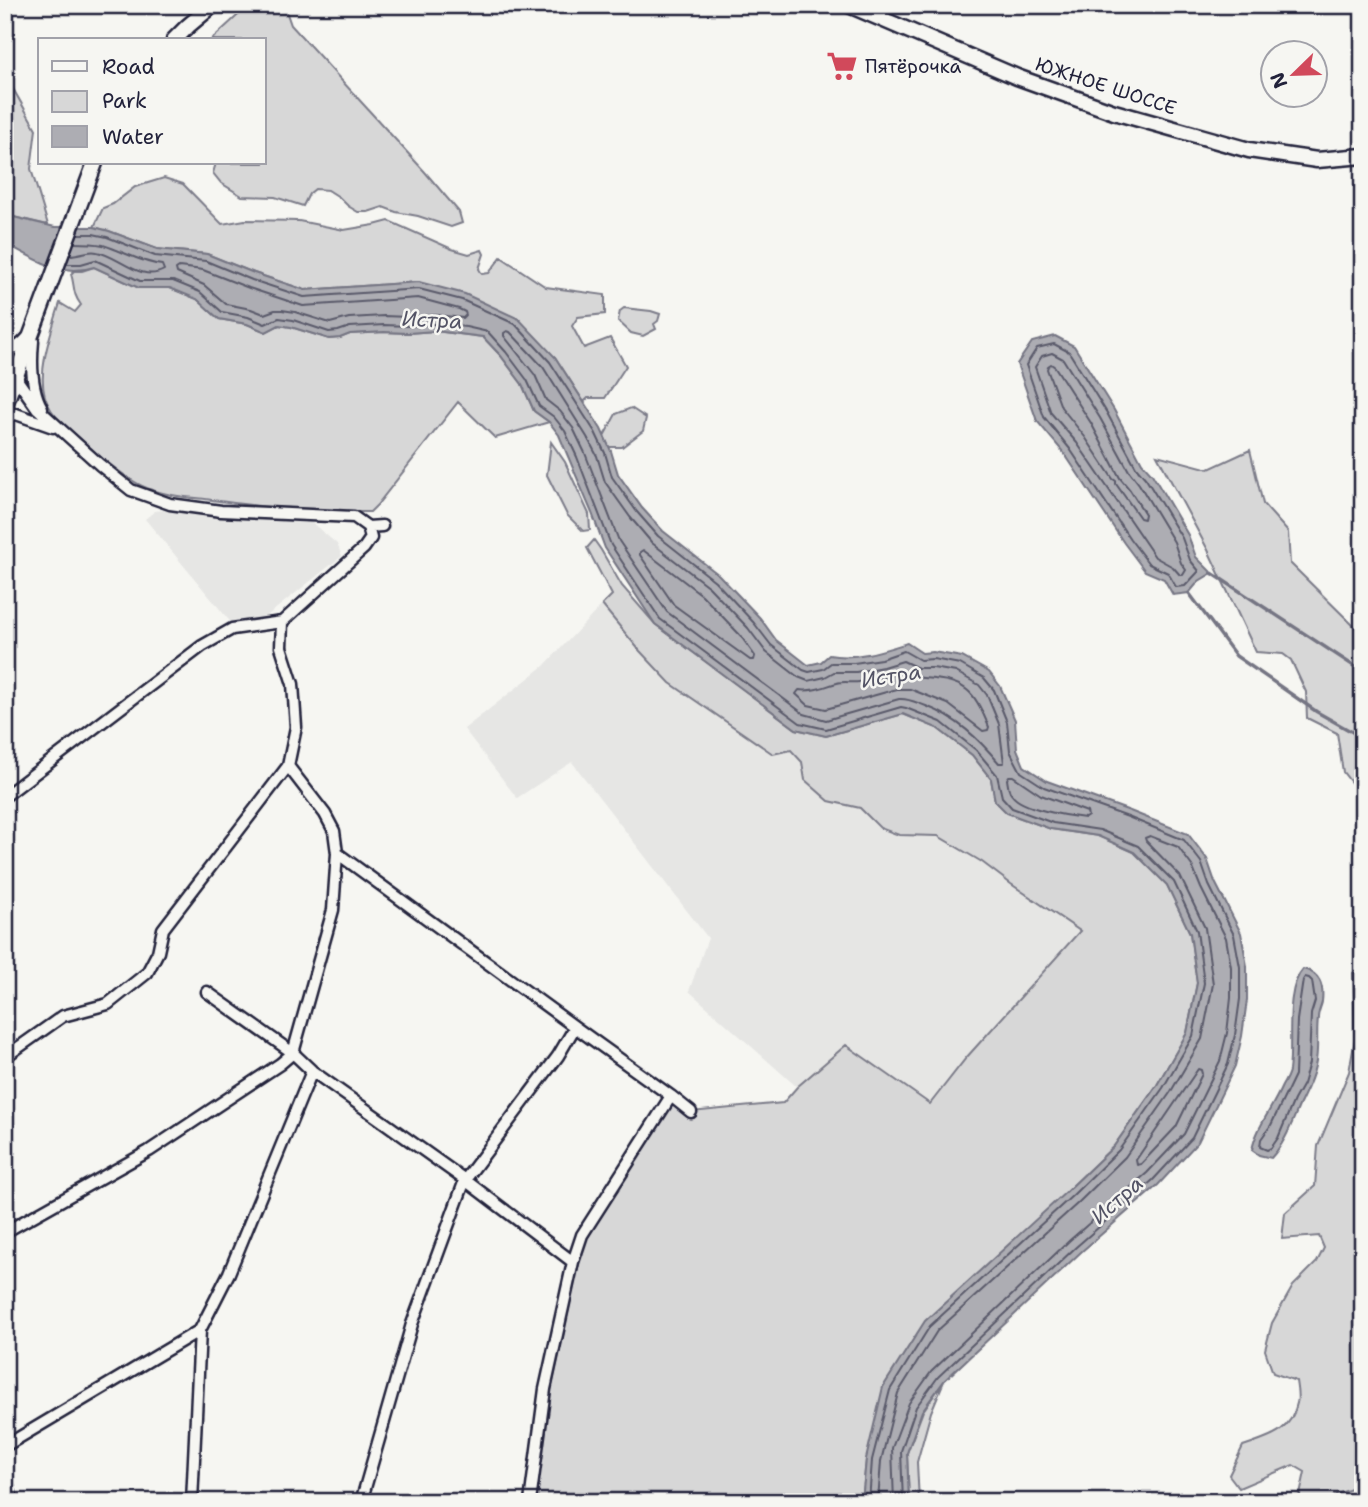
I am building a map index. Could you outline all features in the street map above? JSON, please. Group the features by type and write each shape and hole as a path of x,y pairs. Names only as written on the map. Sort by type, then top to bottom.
{"main road":[{"path":"176,38 213,5"},
{"name":"ЮЖНОЕ ШОССЕ","path":"849,5 1017,77 1114,113 1249,150 1317,160 1363,156"},
{"path":"5,405 95,164"},
{"path":"5,362 16,378"}],"street":[{"path":"5,349 21,345 35,326"},
{"path":"35,326 32,362 36,396 60,429"},
{"path":"16,378 37,408 131,490 170,504 221,512 354,517 368,527 382,526"},
{"path":"5,416 16,414 33,418 60,429"},
{"path":"5,796 202,646 232,629 282,622 363,548 370,538 368,527"},
{"path":"5,1057 63,1016 108,1004 147,973 158,952 163,929 288,766 296,727 293,684 281,647 282,622"},
{"path":"5,1233 149,1151 293,1053 333,910 337,853 334,831 325,814 288,766"},
{"path":"337,853 691,1112"},
{"path":"207,992 573,1262"},
{"path":"361,1502 412,1324 465,1181 558,1056 575,1027"},
{"path":"192,1502 200,1329 229,1273 312,1071"},
{"path":"530,1502 545,1389 573,1262 582,1235 671,1096"},
{"path":"5,1446 200,1329"},
{"path":"5,1475 12,1502"}],"shaded area":[{"path":"155,511 311,522 337,544 342,556 263,619 233,625 145,519"},
{"path":"602,605 670,683 791,749 802,762 805,780 829,801 860,808 880,828 899,835 938,836 982,862 1080,931 966,1058 930,1104 846,1045 797,1087 689,991 708,938 572,762 517,798 464,729 544,666"}],"green space":[{"path":"284,5 291,25 425,172 459,212 462,223 451,227 383,207 358,212 328,190 315,189 303,206 275,197 242,196 221,183 213,173 216,164 266,164 266,38 213,38 248,6"},
{"path":"5,60 12,87 36,129 31,169 48,225 5,215"},
{"path":"164,178 183,184 222,224 245,220 299,221 344,230 389,221 452,249 469,254 482,250 484,254 479,269 482,274 489,273 501,257 546,287 605,295 605,314 578,317 572,326 584,348 610,338 626,366 605,398 588,398 584,402 555,357 419,282 305,290 207,254 157,249 94,227 103,208 113,204 135,187"},
{"path":"94,267 139,288 170,288 197,299 219,319 247,324 266,332 279,325 329,339 350,334 435,331 483,337 522,384 534,411 549,422 495,438 458,402 370,512 266,507 165,494 149,489 120,472 74,435 57,417 45,397 44,362 60,303 75,312 81,305 71,274"},
{"path":"624,308 660,314 654,324 656,329 643,336 631,333 618,321 620,311"},
{"path":"631,408 646,418 643,431 622,447 609,447 604,436 616,414"},
{"path":"551,442 565,462 589,514 590,530 583,531 567,515 547,475"},
{"path":"1250,450 1263,504 1288,532 1290,563 1363,635 1363,798 1343,772 1337,733 1307,718 1306,692 1291,660 1283,654 1256,652 1208,550 1157,455 1209,469"},
{"path":"594,540 622,586 655,624 796,729 826,736 903,714 937,728 972,755 991,779 995,801 1007,813 1051,829 1098,836 1134,852 1167,885 1190,933 1197,983 1187,1033 1157,1085 1114,1146 1067,1191 866,1459 862,1502 534,1502 550,1395 586,1238 672,1102 691,1112 783,1103 797,1087 846,1045 930,1104 966,1058 1080,931 982,862 938,836 899,835 880,828 860,808 829,801 805,780 802,762 791,750 773,754 670,683 602,605 612,595 587,548"},
{"path":"1363,966 1363,1485 1337,1494 1328,1502 1287,1502 1300,1495 1305,1472 1293,1465 1239,1488 1229,1475 1243,1446 1284,1427 1290,1421 1297,1403 1296,1381 1273,1373 1265,1350 1272,1323 1293,1286 1317,1262 1324,1248 1319,1236 1282,1239 1285,1213 1315,1186 1318,1146 1349,1072 1355,1039 1353,973"},
{"path":"944,1381 931,1412 917,1462 919,1502 909,1502 907,1453 923,1411"}],"water":[{"name":"Истра","path":"5,215 55,227 94,227 157,249 207,254 305,290 419,282 465,294 519,319 555,357 601,429 618,474 642,508 663,531 719,575 760,618 776,640 808,665 821,662 829,655 859,656 907,643 922,653 962,657 989,672 1000,686 1015,720 1017,749 1024,766 1047,781 1188,834 1207,859 1215,882 1241,933 1247,966 1247,1000 1235,1066 1198,1142 1158,1185 1081,1252 944,1381 922,1411 907,1453 909,1502 862,1502 866,1459 883,1387 925,1321 1114,1146 1157,1085 1187,1033 1197,983 1190,933 1167,885 1134,852 1098,836 1051,829 1007,813 995,801 991,779 972,755 937,728 903,714 826,736 796,729 655,624 605,548 559,435 549,422 534,411 522,384 483,337 435,331 350,334 329,339 279,325 266,332 247,324 219,319 197,299 170,288 139,288 94,267 70,270 48,265 5,243"},
{"path":"1055,336 1074,346 1114,410 1142,463 1152,474 1188,535 1196,557 1212,573 1199,581 1189,593 1173,595 1164,579 1145,571 1064,453 1037,421 1017,364 1032,342"},
{"path":"1303,969 1317,977 1322,990 1316,1060 1310,1082 1287,1134 1271,1158 1252,1150 1261,1126 1289,1073 1291,1003 1297,978"}],"waterway":[{"path":"1212,573 1363,672"},
{"path":"1189,593 1236,656 1317,712 1363,738"}],"place":[{"name":"Пятёрочка","path":"842,66"}]}
